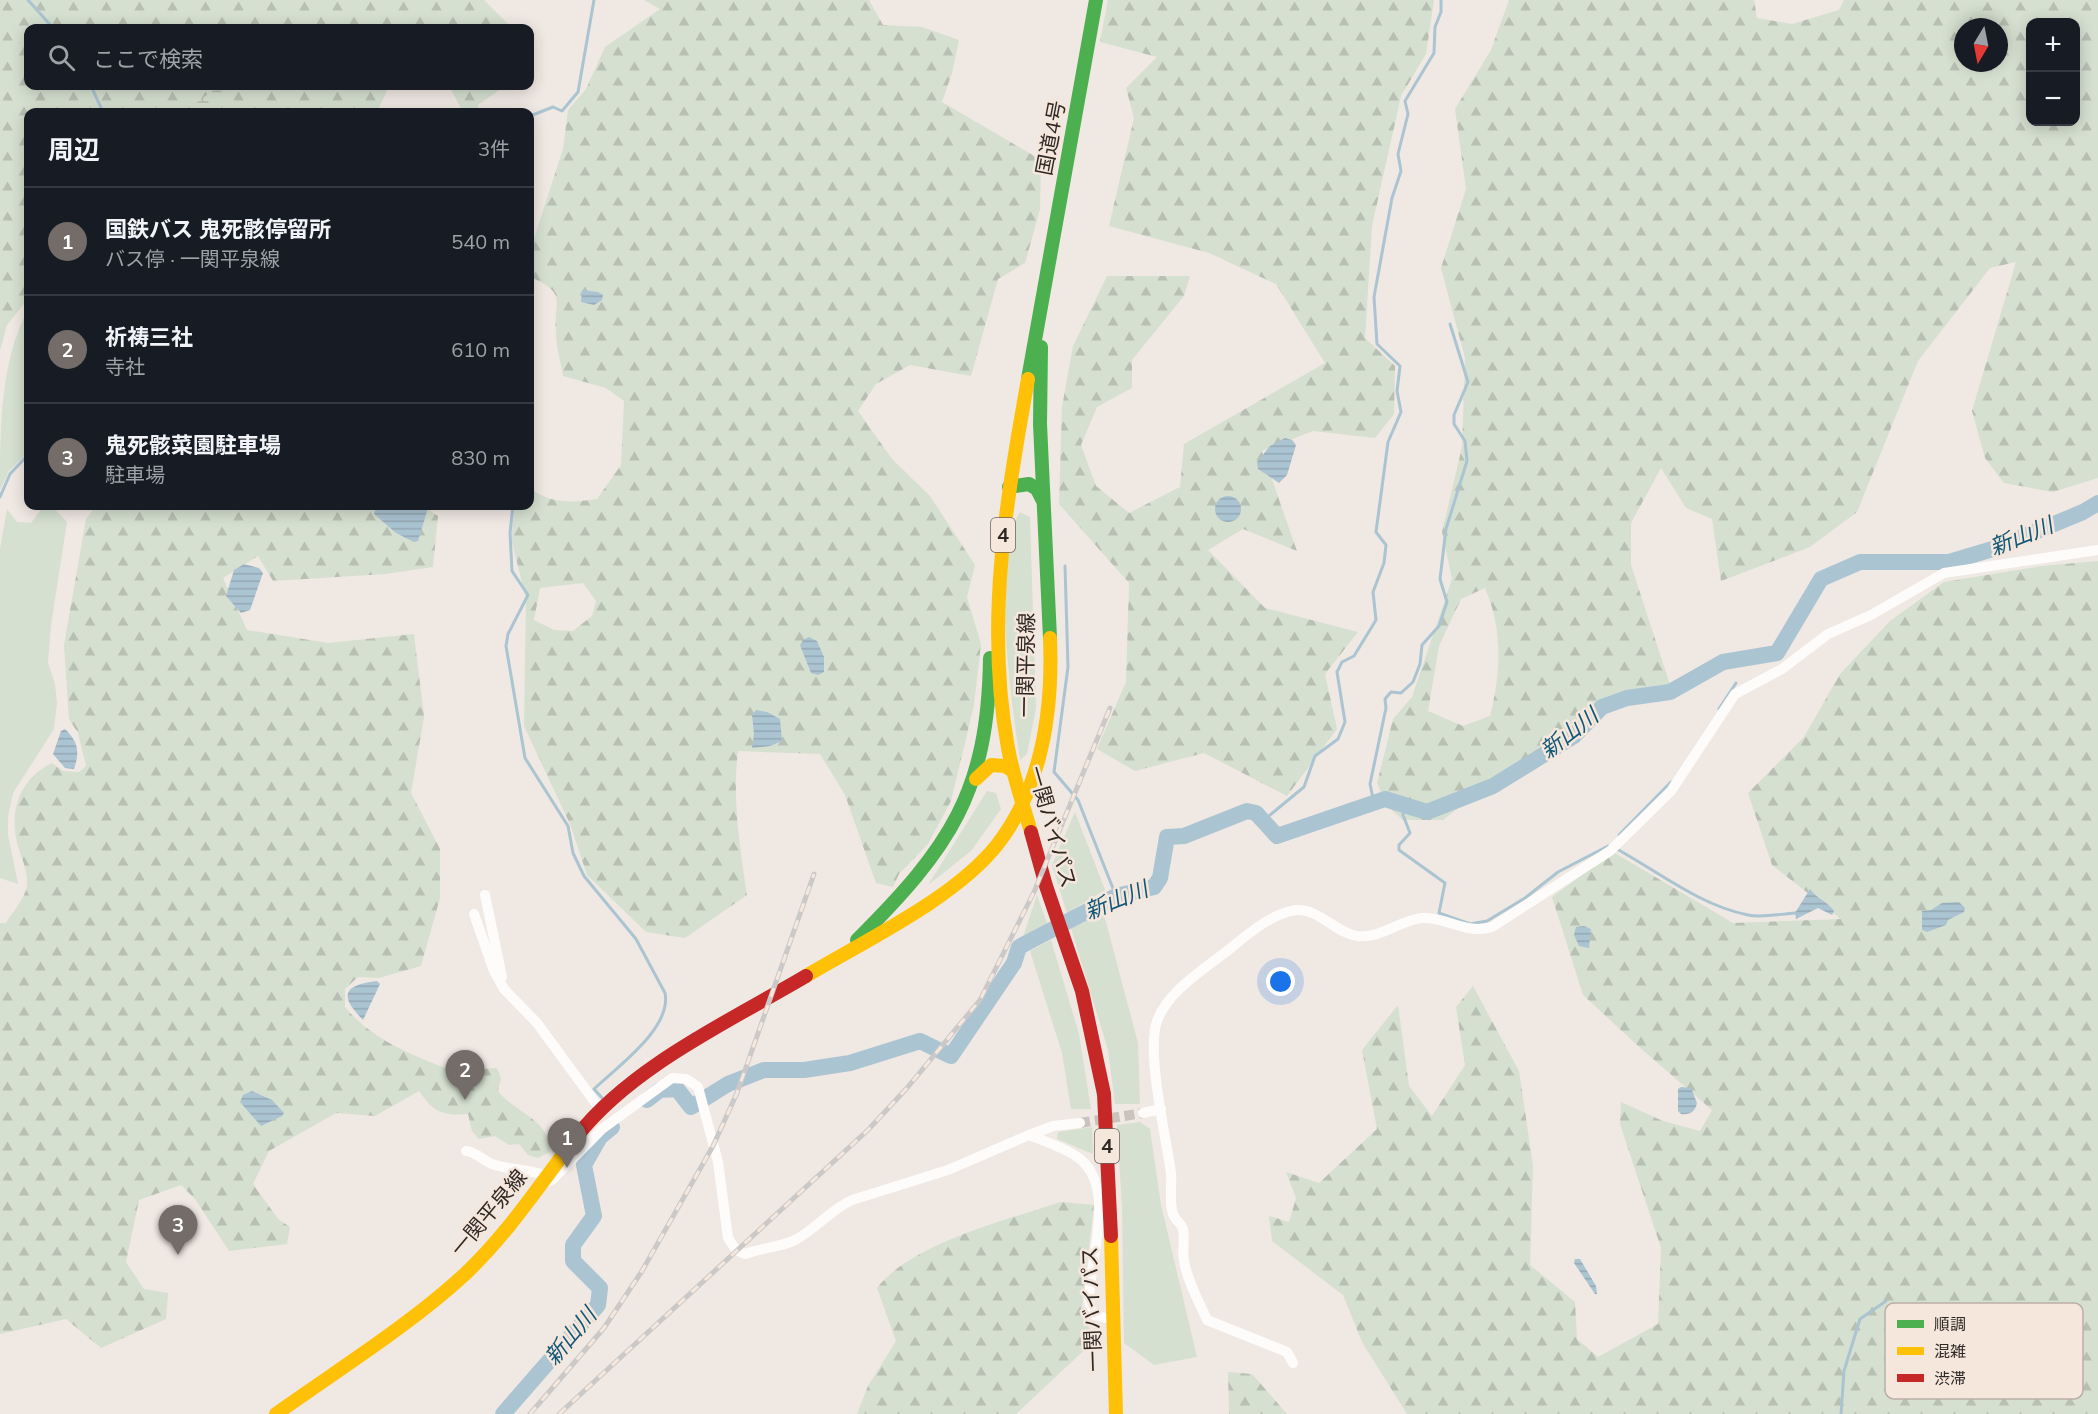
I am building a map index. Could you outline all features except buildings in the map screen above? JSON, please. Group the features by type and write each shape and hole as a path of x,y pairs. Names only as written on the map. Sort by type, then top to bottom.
{"main road":[{"name":"国道4号","path":"1044,284 1096,0"},
{"name":"一関バイパス","path":"1044,284 1009,487 999,568 998,655 1008,748 1017,788 1046,886 1082,991 1104,1094 1116,1414"},
{"name":"一関平泉線","path":"276,1414 449,1288 490,1248 600,1109 675,1053 749,1012 920,909 982,861 1015,817 1034,776 1048,719 1051,674 1042,502 1040,389 1044,284"},
{"path":"1009,487 1017,483 1031,484 1039,490 1042,502"},
{"name":"一関平泉線","path":"972,786 989,706 991,606 999,568"},
{"name":"一関平泉線","path":"844,953 926,869 956,821 981,772 991,765 1005,766 1013,771"}],"street":[{"path":"1293,1363 1287,1352 1207,1320 1184,1262 1182,1228 1173,1213 1171,1175 1161,1108 1154,1031 1164,1007 1192,980 1273,917 1286,912 1310,911 1344,933 1359,936 1374,935 1419,919 1433,918 1479,931 1492,927 1610,851 1671,791 1735,694 1782,669 1828,634 1891,605 1944,573 2098,549"},
{"path":"485,895 504,989"},
{"path":"474,914 494,971 504,989 537,1023 600,1109"},
{"path":"466,1150 491,1164 534,1171 543,1181 553,1179 602,1129 672,1078 686,1079 698,1087 718,1162 728,1238 736,1250 745,1254 765,1247 792,1242 813,1230 837,1206 852,1200 948,1170 1053,1126 1080,1123"},
{"path":"1143,1113 1161,1108"},
{"path":"1029,1135 1075,1155 1083,1161 1097,1184 1098,1216 1089,1301 1094,1315 1114,1320"}],"green space":[{"path":"0,0 484,0 508,24 24,24 24,90 387,90 379,108 24,108 24,304 7,325 0,350"},
{"path":"644,0 869,0 883,25 922,27 959,40 952,73 942,102 1041,160 1040,209 1025,263 998,279 971,376 910,365 876,384 858,411 892,459 930,496 975,565 967,597 981,644 974,705 951,801 928,844 899,874 893,887 876,883 845,795 820,754 738,751 736,805 747,895 685,938 646,932 587,875 570,824 524,726 526,599 511,538 514,510 534,510 534,490 554,500 597,499 621,465 624,401 606,388 563,376 556,339 557,299 550,288 534,279 534,239 563,149 568,110 586,89 605,47 660,9","holes":["583,583 596,601 592,616 573,631 554,630 534,620 540,588"]},
{"path":"1108,0 1434,0 1426,54 1401,96 1372,226 1365,338 1395,366 1394,414 1375,438 1313,431 1262,451 1297,551 1243,529 1208,550 1265,608 1358,632 1325,674 1337,729 1287,796 1204,753 1135,771 1097,749 1126,682 1129,583 1059,504 1062,407 1073,346 1107,276 1190,276 1184,296 1132,360 1132,388 1097,407 1081,445 1096,486 1129,513 1180,487 1184,444 1325,363 1276,284 1209,253 1109,226 1134,118 1126,88 1157,57 1100,42"},
{"path":"1509,0 1754,0 1757,18 1792,24 1839,10 1844,0 2098,0 2098,478 2053,492 2004,483 1985,458 1972,411 2016,262 1990,268 1918,361 1857,512 1810,547 1721,581 1712,519 1686,508 1661,468 1631,523 1631,565 1671,688 1611,698 1576,737 1493,781 1443,820 1403,820 1386,805 1377,783 1393,719 1412,697 1452,579 1442,532 1462,447 1465,358 1441,268 1466,189 1455,109 1491,50","holes":["1485,588 1495,619 1497,635 1498,668 1494,700 1490,716 1463,726 1428,711 1439,646 1461,599"]},
{"path":"214,90 223,90 210,108 189,108"},
{"path":"451,90 499,90 478,105 479,108 461,108"},
{"path":"24,319 24,456 9,471 0,490 1,420 7,374"},
{"path":"7,509 17,522 31,523 41,510 56,510 67,522 51,625 48,663 55,684 57,703 54,729 13,793 8,817 8,835 18,884 0,878 0,549"},
{"path":"93,510 429,510 438,516 433,567 385,574 273,581 258,556 223,578 247,630 328,643 414,634 424,717 411,793 440,849 440,898 421,966 379,978 358,977 345,989 345,1007 357,1020 386,1041 437,1065 470,1077 482,1069 497,1068 501,1078 498,1091 545,1132 550,1152 538,1158 528,1155 519,1144 509,1145 495,1136 479,1139 472,1131 468,1114 439,1111 429,1104 419,1091 375,1116 336,1113 269,1151 253,1184 278,1219 290,1227 287,1244 229,1251 195,1199 181,1185 139,1200 126,1262 144,1289 168,1293 166,1319 101,1348 66,1319 0,1334 0,923 6,923 27,886 26,870 15,833 19,797 32,778 52,763 63,771 79,772 86,766 78,733 69,719 64,645 86,519"},
{"path":"1020,512 1030,517 1036,708 1027,754 1020,760 1012,704 1005,596 1006,563 1011,534"},
{"path":"2098,561 2098,1414 1407,1414 1362,1342 1343,1295 1272,1241 1269,1216 1289,1222 1296,1198 1286,1172 1319,1183 1377,1129 1362,1050 1398,1005 1409,1086 1432,1116 1465,1065 1456,1007 1473,986 1519,1071 1533,1166 1530,1265 1575,1302 1577,1339 1598,1357 1658,1324 1661,1248 1620,1124 1621,1102 1663,1121 1700,1131 1712,1110 1583,995 1552,897 1613,852 1733,923 1841,919 1772,865 1748,793 1804,737 1840,674 1890,621 1944,582 2042,566"},
{"path":"987,791 996,793 1001,809 971,851 928,885"},
{"path":"1075,812 1105,890 1067,913 1052,865"},
{"path":"1037,895 1047,923 1023,937"},
{"path":"1103,911 1138,1043 1140,1104 1115,1104 1108,1050 1070,925"},
{"path":"1051,940 1079,1034 1091,1109 1071,1109 1062,1053 1030,951"},
{"path":"1140,1122 1150,1129 1161,1205 1197,1357 1154,1365 1124,1343 1122,1209 1117,1125"},
{"path":"1092,1127 1093,1154 1057,1139 1058,1132"},
{"path":"1061,1202 1094,1205 1082,1306 1094,1341 1016,1414 857,1414 868,1386 896,1341 877,1288 893,1272 936,1246 988,1225"},
{"path":"1228,1372 1252,1374 1287,1414 1229,1414"}],"water":[{"path":"582,290 598,292 603,295 602,300 594,305 581,302"},
{"path":"1285,438 1292,440 1296,445 1287,475 1279,483 1258,469 1257,462 1270,446"},
{"path":"1228,496 1237,500 1241,509 1237,518 1228,522 1219,518 1215,509 1219,500"},
{"path":"375,510 427,510 418,541 414,542 396,533 374,514"},
{"path":"244,564 259,568 263,573 250,610 241,613 226,596 234,570"},
{"path":"809,637 817,641 824,657 824,672 818,675 811,673 800,645"},
{"path":"756,710 767,712 780,719 782,741 770,746 752,748 754,734 752,715"},
{"path":"65,729 77,747 74,769 65,768 53,754 61,731"},
{"path":"1810,889 1834,911 1832,915 1818,908 1796,919 1795,913"},
{"path":"1959,902 1965,908 1964,912 1948,920 1946,925 1927,932 1922,930 1922,911 1931,910 1942,903"},
{"path":"1584,926 1591,929 1589,948 1579,946 1574,935 1576,927"},
{"path":"377,981 380,984 363,1020 350,1004 348,993 357,985"},
{"path":"1691,1088 1697,1103 1695,1109 1689,1113 1681,1114 1678,1111 1678,1089"},
{"path":"252,1091 272,1100 284,1113 282,1116 261,1126 240,1102 243,1095"},
{"path":"1575,1259 1580,1259 1596,1286 1597,1294 1574,1263"}],"waterway":[{"path":"28,0 49,24"},
{"path":"534,114 553,107 562,111 578,92 594,0"},
{"path":"1264,820 1304,787 1315,756 1338,739 1345,722 1337,672 1342,662 1354,656 1376,620 1373,592 1384,563 1386,545 1376,532 1388,442 1401,412 1397,391 1400,366 1377,344 1374,297 1392,198 1401,171 1398,154 1408,114 1405,101 1434,53 1435,27 1441,12 1441,0"},
{"path":"93,90 101,108"},
{"path":"1374,803 1370,784 1386,708 1385,699 1391,692 1401,693 1413,682 1420,664 1422,645 1439,626 1447,602 1440,579 1446,529 1467,461 1465,441 1454,424 1454,415 1468,382 1450,324"},
{"path":"0,497 10,474 24,459"},
{"name":"新山川","path":"647,1100 660,1090 677,1089 691,1107 728,1084 764,1070 804,1070 850,1063 920,1041 951,1056 1014,963 1019,947 1116,896 1154,887 1160,878 1167,837 1184,836 1247,811 1256,813 1277,836 1385,799 1427,812 1493,786 1574,736 1602,707 1627,698 1670,692 1723,662 1777,653 1821,579 1860,562 1949,562 1996,548 2083,512 2098,503"},
{"path":"513,510 510,533 512,571 528,595 508,634 506,646 525,758 568,826 573,853 584,876 636,939 665,993 665,1006 652,1033 629,1058 594,1089 604,1100"},
{"path":"1065,566 1068,667 1054,772 1078,800 1116,896"},
{"path":"1719,709 1736,683"},
{"path":"1619,835 1671,782"},
{"path":"1404,805 1403,815 1410,833 1399,845 1399,850 1445,883 1439,913 1470,924 1487,921 1525,898 1558,872 1608,846"},
{"path":"1615,848 1713,904 1748,915 1795,913"},
{"name":"新山川","path":"503,1414 598,1305 600,1288 573,1261 573,1245 594,1216 584,1165 600,1137 612,1127"},
{"path":"1841,1414 1844,1371 1860,1319 1886,1301"}],"tunnel":[{"path":"1080,1123 1143,1113"}],"railway":[{"path":"559,1414 868,1130 907,1088 980,1000 1034,892 1110,708"},
{"path":"530,1414 604,1328 642,1271 713,1146 737,1093 814,874"}],"traffic: fast":[{"path":"1028,379 1096,0"},
{"path":"1041,347 1040,424 1050,638"},
{"path":"1009,487 1029,484 1037,489 1042,499"},
{"path":"857,940 917,876 958,815 972,782 981,746 988,705 990,658"}],"traffic: slow":[{"path":"1028,379 1006,517 998,609 998,655 1001,702 1008,748 1031,832"},
{"path":"806,976 933,901 979,865 997,845 1013,822 1025,798 1042,746 1047,720 1050,638"},
{"path":"976,779 991,765 1005,766 1013,771"},
{"path":"276,1414 396,1330 464,1275 509,1226 577,1136"},
{"path":"1111,1236 1116,1414"}],"traffic: jam":[{"path":"1031,832 1046,886 1082,991 1104,1094 1111,1236"},
{"path":"577,1136 625,1088 654,1066 806,976"}],"place":[{"name":"祈祷三社","path":"465,1100"},
{"name":"国鉄バス 鬼死骸停留所","path":"567,1168"},
{"name":"鬼死骸菜園駐車場","path":"178,1255"}]}
